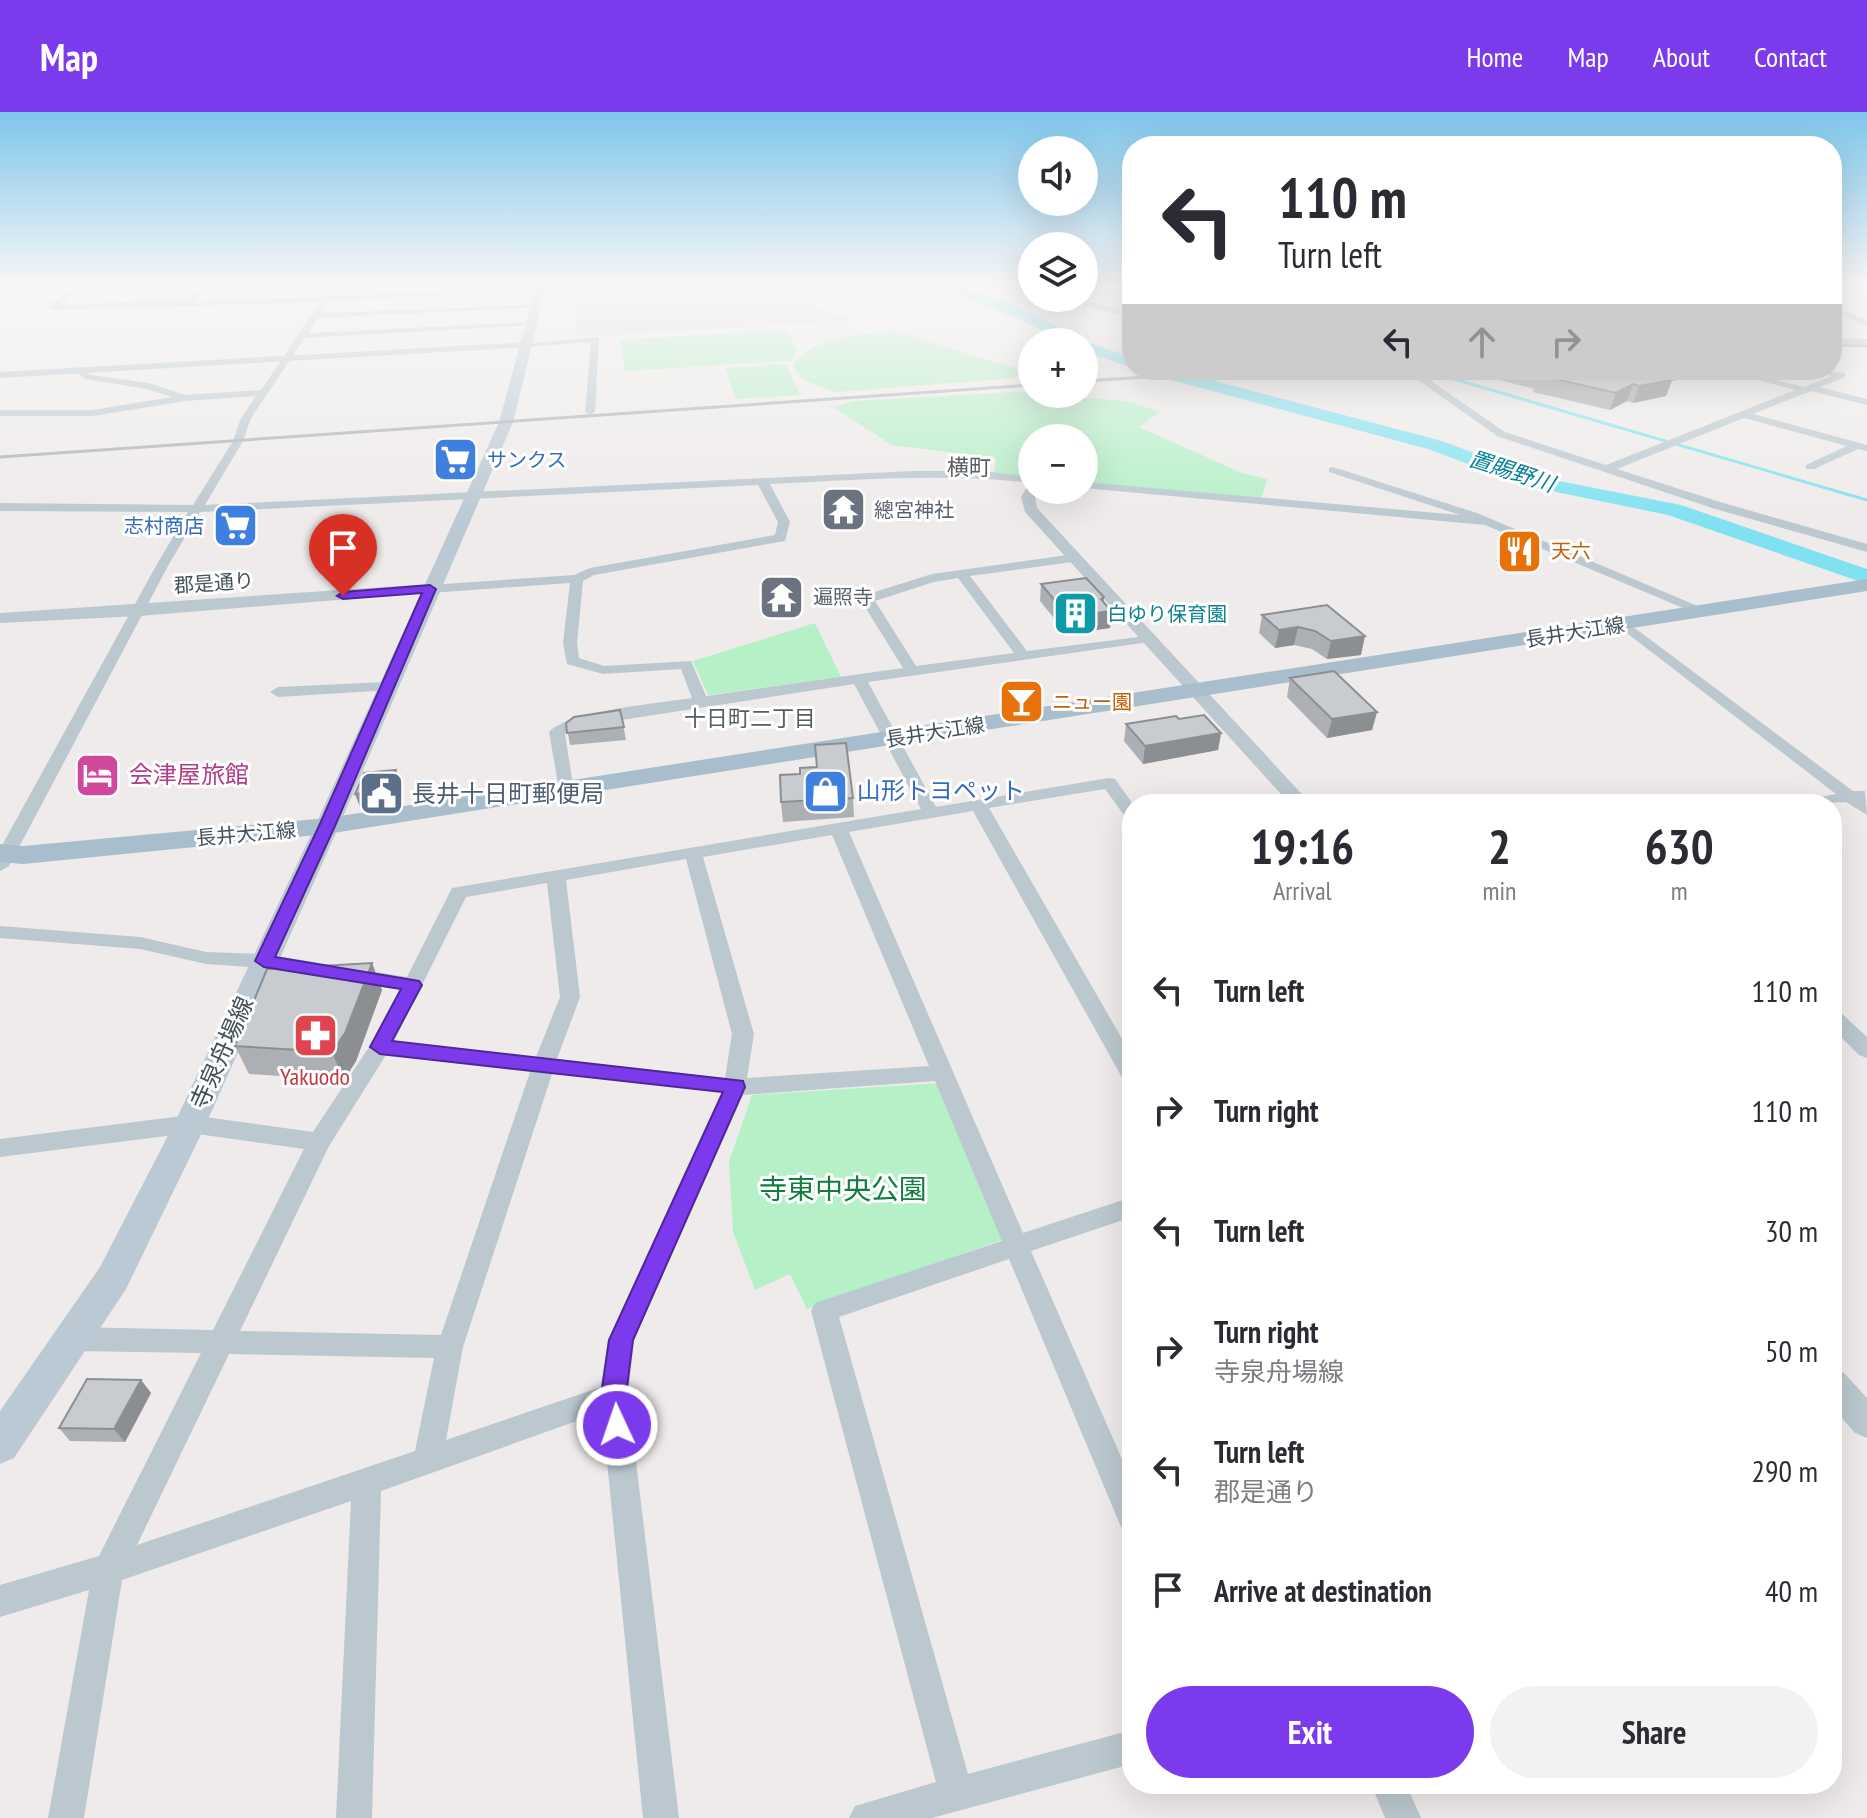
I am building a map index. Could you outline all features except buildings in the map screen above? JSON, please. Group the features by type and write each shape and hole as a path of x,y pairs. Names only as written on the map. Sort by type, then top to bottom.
{"main road":[{"name":"寺泉舟場線","path":"0,1445 113,1278 190,1124 327,826 506,422 521,363"},
{"name":"長井大江線","path":"2,858 327,826 1867,585"}],"street":[{"path":"0,375 208,363"},
{"path":"2,858 163,564 238,441 246,418 286,363"},
{"path":"590,412 594,363"},
{"path":"78,370 88,377 149,386 185,398"},
{"path":"1423,380 1501,434 1716,505 1867,548"},
{"path":"1770,380 1867,402"},
{"path":"1606,469 1828,380"},
{"path":"0,413 93,413 185,398 264,393"},
{"path":"1741,414 1862,446"},
{"path":"1810,467 1862,446"},
{"path":"1333,470 1374,479 1485,521 1700,610"},
{"path":"0,507 198,509 912,474 983,474 1018,478"},
{"path":"430,589 577,579 590,572 781,538 784,522 762,481"},
{"path":"1098,486 1485,521"},
{"path":"1029,504 1030,509 1074,558 1292,794"},
{"path":"912,671 867,599 932,578 1074,558"},
{"path":"961,573 1024,656"},
{"path":"577,579 570,643 572,661 603,670 686,664 701,701"},
{"name":"郡是通り","path":"0,618 430,589"},
{"path":"1624,624 1858,795 1867,810"},
{"path":"566,791 557,732 571,723 701,701 1149,638"},
{"path":"859,680 930,811"},
{"path":"278,692 386,687"},
{"path":"66,1818 108,1571 319,1142 380,1047 459,892 1109,783 1122,801"},
{"path":"978,805 1122,1057"},
{"path":"838,828 1122,1494"},
{"path":"661,1818 614,1395 621,1340 735,1087 743,1034 693,852"},
{"path":"428,1459 450,1347 543,1067 570,997 556,877"},
{"path":"0,932 140,943 206,958 264,961 413,985"},
{"path":"1842,1026 1867,1050"},
{"path":"380,1047 735,1087 942,1073"},
{"path":"0,1148 190,1124 319,1142"},
{"path":"956,1793 824,1311 1122,1210"},
{"path":"74,1339 450,1347"},
{"path":"0,1601 108,1571 614,1395"},
{"path":"1842,1395 1867,1422"},
{"path":"354,1818 367,1483"},
{"path":"867,1818 1122,1750"},
{"path":"1392,1794 1403,1818"}],"green space":[{"path":"624,363 763,363 625,371"},
{"path":"795,363 998,363 1018,369 1015,378 836,392 803,380 793,365"},
{"path":"786,364 800,395 736,399 725,368"},
{"path":"1018,392 1018,408 1098,408 1098,399 1127,401 1160,412 1139,427 1242,473 1267,479 1261,500 1098,483 1098,424 1018,424 1018,476 994,473 996,458 892,445 833,407 855,401"},
{"path":"815,623 841,677 708,695 693,661"},
{"name":"寺東中央公園","path":"941,1083 1005,1239 807,1309 790,1274 755,1290 733,1232 729,1162 752,1095"}],"waterway":[{"name":"置賜野川","path":"1192,380 1435,445 1534,482 1673,510 1867,577"},
{"path":"1457,380 1867,500"}],"railway":[{"path":"1098,380 1122,379"},
{"path":"0,457 1018,386"}],"place":[{"name":"サンクス","path":"456,460"},
{"name":"總宮神社","path":"843,510"},
{"name":"志村商店","path":"235,526"},
{"name":"天六","path":"1520,551"},
{"name":"遍照寺","path":"782,597"},
{"name":"白ゆり保育園","path":"1076,614"},
{"name":"ニュー園","path":"1021,702"},
{"name":"会津屋旅館","path":"98,775"},
{"name":"山形トヨペット","path":"826,791"},
{"name":"長井十日町郵便局","path":"381,794"},
{"name":"Yakuodo","path":"315,1035"}],"district":[{"name":"横町","path":"969,467"},
{"name":"十日町二丁目","path":"750,718"}],"route":[{"path":"343,596 430,589 327,826 264,961 413,985 380,1047 735,1087 621,1340 614,1395 617,1425"}]}
